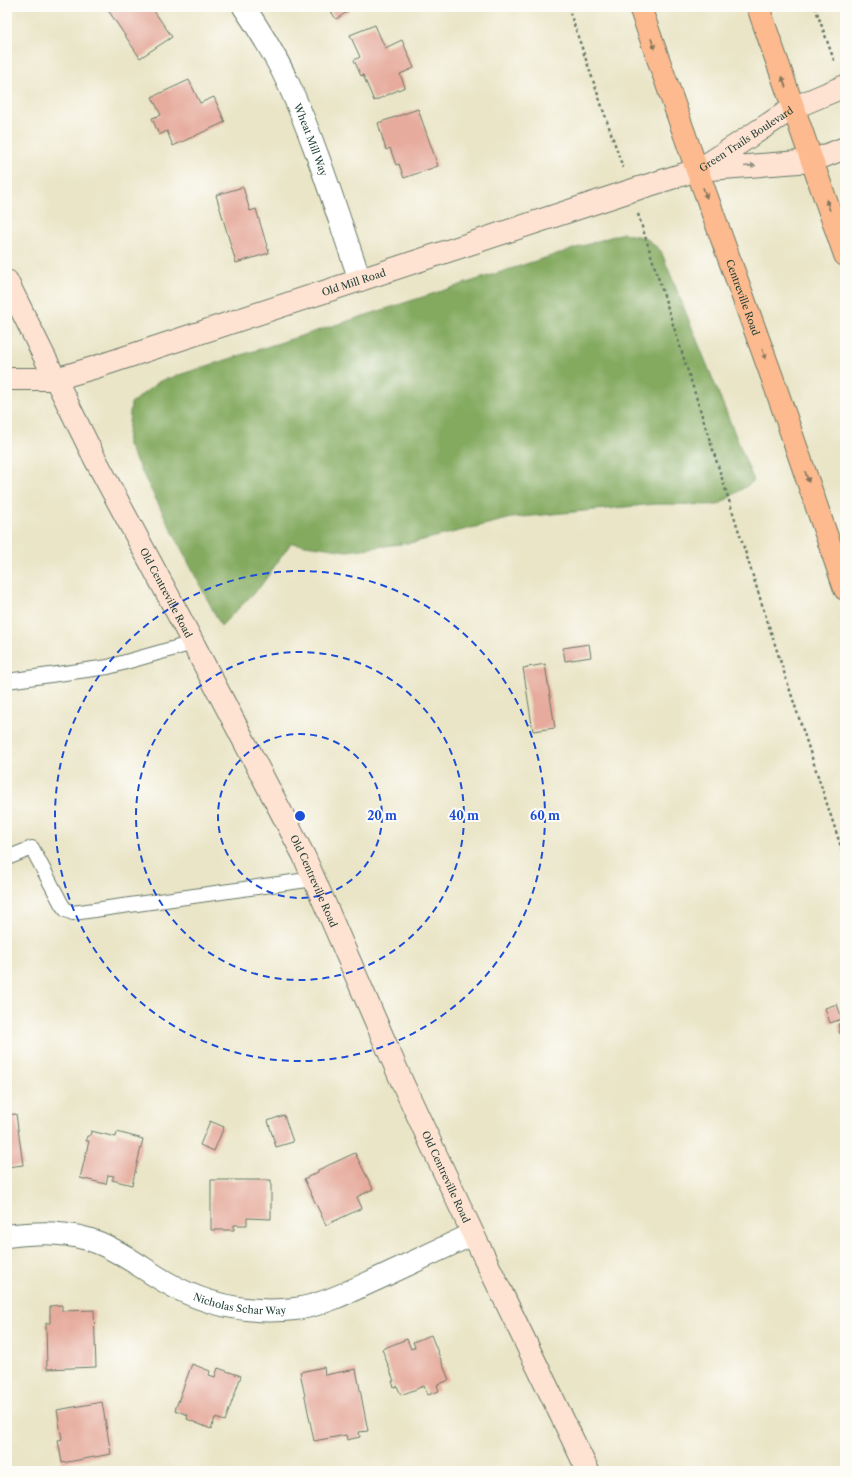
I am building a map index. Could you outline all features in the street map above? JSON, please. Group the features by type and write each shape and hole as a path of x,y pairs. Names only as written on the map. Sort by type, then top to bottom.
{"highway":[{"name":"Centreville Road","path":"640,7 697,170 770,370 845,589"},
{"path":"758,7 845,255"}],"street":[{"name":"Wheat Mill Way","path":"244,7 263,35 291,89 308,129 360,280"},
{"name":"Green Trails Boulevard","path":"697,170 793,108 845,86"},
{"name":"Green Trails Boulevard","path":"697,170 812,161 845,148"},
{"name":"Old Mill Road","path":"7,379 55,379 697,170"},
{"name":"Old Centreville Road","path":"7,281 93,455 193,642 304,856 403,1084 473,1234 588,1471"},
{"name":"Nicholas Schar Way","path":"7,1236 30,1233 54,1233 74,1236 121,1252 165,1282 199,1298 231,1308 268,1311 296,1309 310,1306 349,1292 473,1234"}],"lane":[{"path":"7,681 108,667 193,642"},
{"path":"7,858 32,848 62,905 66,910 73,913 314,879"}],"path":[{"path":"568,7 630,191 845,859"},
{"path":"816,7 832,55"}],"green space":[{"path":"623,233 646,238 661,251 754,481 718,505 656,504 512,518 415,542 347,551 291,543 260,587 221,626 127,443 131,403 160,381"}],"building":[{"path":"106,7 160,7 154,11 172,37 140,58"},
{"path":"328,7 355,7 336,19"},
{"path":"375,25 385,48 402,40 414,68 400,74 405,87 374,101 363,75 361,76 354,60 360,57 350,35"},
{"path":"189,80 200,103 214,97 225,122 173,146 167,131 159,135 152,118 161,115 152,97"},
{"path":"418,109 438,166 404,178 399,164 396,165 390,148 386,150 378,123"},
{"path":"243,187 250,211 256,209 269,253 236,263 216,195"},
{"path":"589,644 591,657 565,661 563,648"},
{"path":"545,664 555,728 533,731 523,668"},
{"path":"837,1004 842,1019 830,1023 825,1008"},
{"path":"845,1023 845,1033 840,1034 838,1024"},
{"path":"16,1114 23,1165 7,1167 7,1115"},
{"path":"284,1115 293,1142 276,1147 268,1121"},
{"path":"210,1121 224,1127 214,1151 200,1145"},
{"path":"91,1131 116,1137 117,1132 143,1139 132,1185 112,1180 114,1176 108,1175 106,1184 80,1178 89,1141 86,1141 87,1136 90,1136"},
{"path":"355,1153 373,1189 357,1197 362,1208 326,1225 304,1179 318,1172 318,1170"},
{"path":"211,1180 271,1180 271,1219 247,1218 247,1225 234,1225 234,1230 211,1230"},
{"path":"62,1305 62,1311 94,1310 96,1367 47,1369 46,1323 50,1323 50,1306"},
{"path":"431,1335 449,1380 437,1385 439,1391 428,1395 424,1386 401,1395 397,1386 394,1387 392,1381 394,1381 382,1349 407,1339 411,1349 415,1347 413,1342"},
{"path":"192,1364 210,1371 209,1375 215,1377 218,1368 241,1376 225,1421 215,1418 211,1429 187,1419 188,1415 175,1410"},
{"path":"324,1367 325,1375 356,1369 368,1431 359,1432 360,1437 347,1440 346,1435 314,1441 300,1372"},
{"path":"102,1402 111,1454 62,1463 58,1440 62,1439 57,1410"}]}
